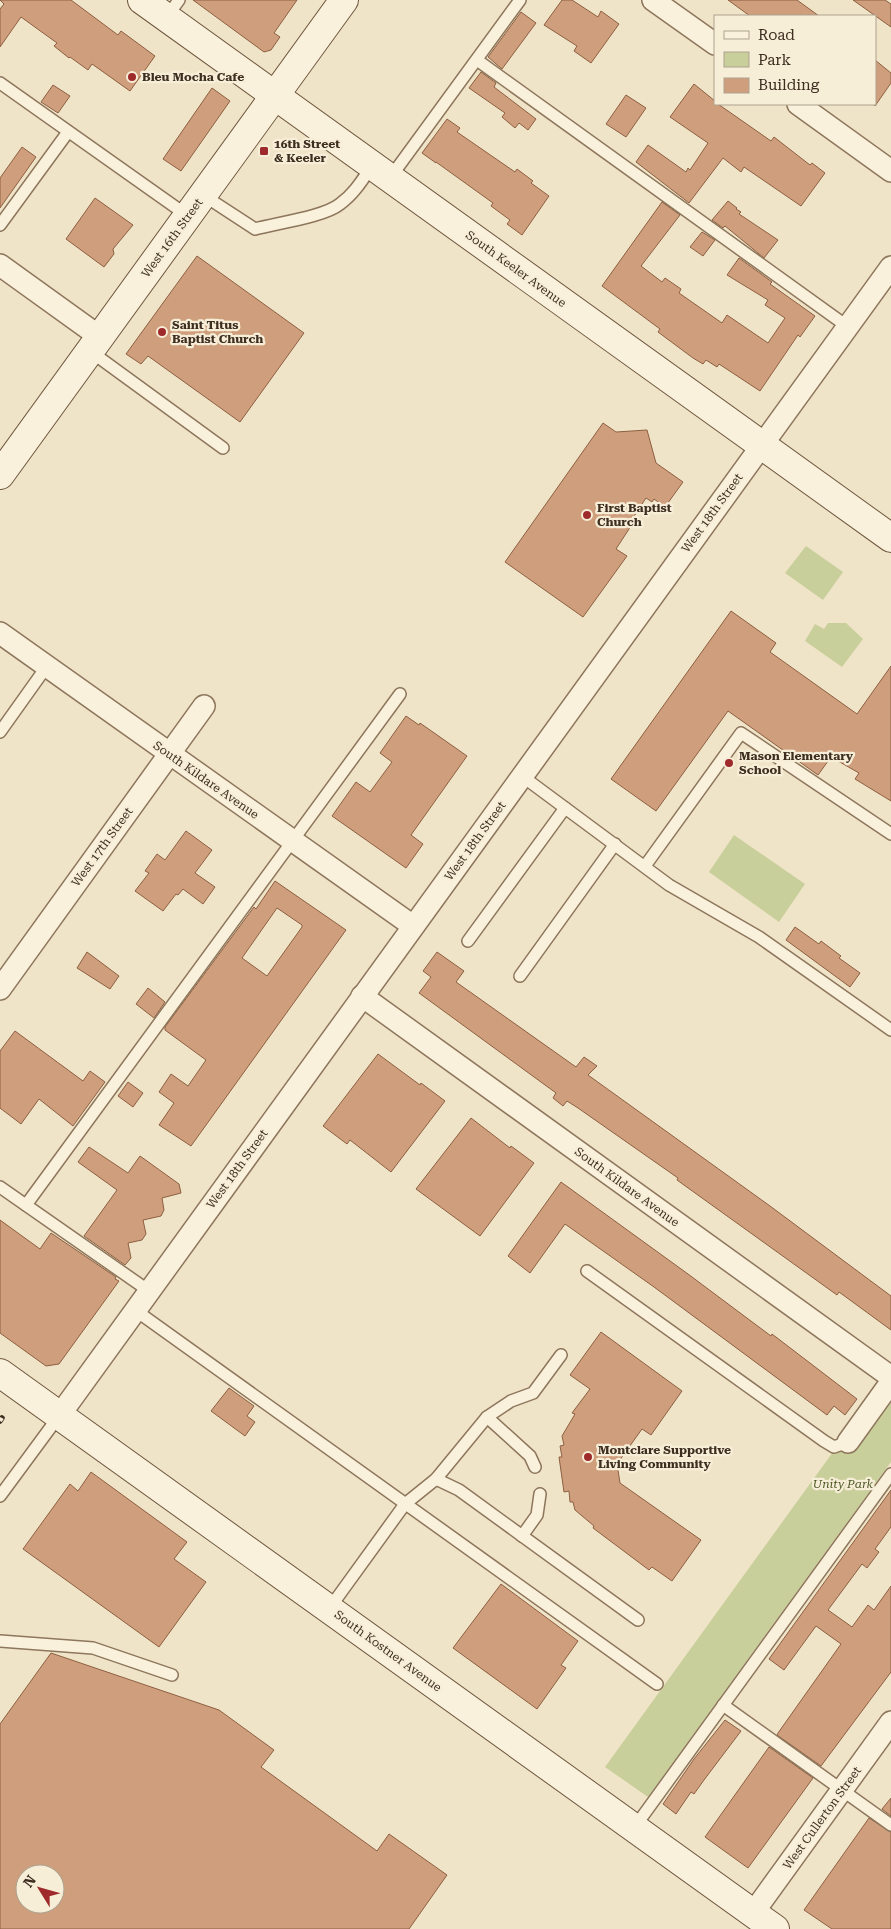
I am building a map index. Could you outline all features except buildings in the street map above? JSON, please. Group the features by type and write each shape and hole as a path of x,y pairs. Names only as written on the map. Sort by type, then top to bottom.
{"street":[{"name":"South Keeler Avenue","path":"142,0 172,9 275,96 891,538"},
{"name":"West 16th Street","path":"0,475 344,0"},
{"path":"653,0 714,43"},
{"path":"799,105 891,171"},
{"path":"0,265 95,344"},
{"name":"West 18th Street","path":"59,1416 891,267"},
{"name":"South Kildare Avenue","path":"0,633 413,926"},
{"name":"West 17th Street","path":"0,989 204,706"},
{"name":"South Kildare Avenue","path":"362,996 891,1377"},
{"name":"South Kostner Avenue","path":"0,1373 775,1929"},
{"path":"848,1442 891,1382"},
{"name":"West Cullerton Street","path":"753,1913 891,1722"}],"lane":[{"path":"0,83 68,132 195,206 255,229 313,216 339,206 356,189 381,172 477,60 520,0"},
{"path":"477,60 848,326"},
{"path":"0,225 68,132"},
{"path":"95,344 223,448"},
{"path":"0,732 47,666"},
{"path":"26,1205 400,694"},
{"path":"645,866 742,733 891,834"},
{"path":"522,776 669,884 759,937 891,1030"},
{"path":"468,941 566,808"},
{"path":"520,976 615,844"},
{"path":"0,1187 149,1291"},
{"path":"587,1271 824,1441 834,1447 848,1442"},
{"path":"135,1310 657,1684"},
{"path":"329,1609 406,1504 436,1479 487,1416 510,1401 533,1393 560,1355"},
{"path":"0,1496 59,1416"},
{"path":"487,1416 530,1456 535,1467"},
{"path":"634,1828 891,1474"},
{"path":"436,1479 459,1490 638,1620"},
{"path":"522,1536 537,1515 540,1494"},
{"path":"0,1641 93,1648 172,1675"},
{"path":"723,1705 891,1825"}],"green space":[{"path":"806,546 843,572 823,600 785,573"},
{"path":"828,623 846,623 863,639 842,667 805,641 815,624 824,629"},
{"path":"734,835 805,884 779,922 709,872"},
{"name":"Unity Park","path":"891,1398 891,1462 648,1797 605,1767 838,1445 851,1453"}],"place":[{"name":"Bleu Mocha Cafe","path":"132,77"},
{"name":"16th Street & Keeler","path":"264,151"},
{"name":"Saint Titus Baptist Church","path":"162,332"},
{"name":"First Baptist Church","path":"587,515"},
{"name":"Mason Elementary School","path":"729,763"},
{"name":"Montclare Supportive Living Community","path":"588,1457"}]}
